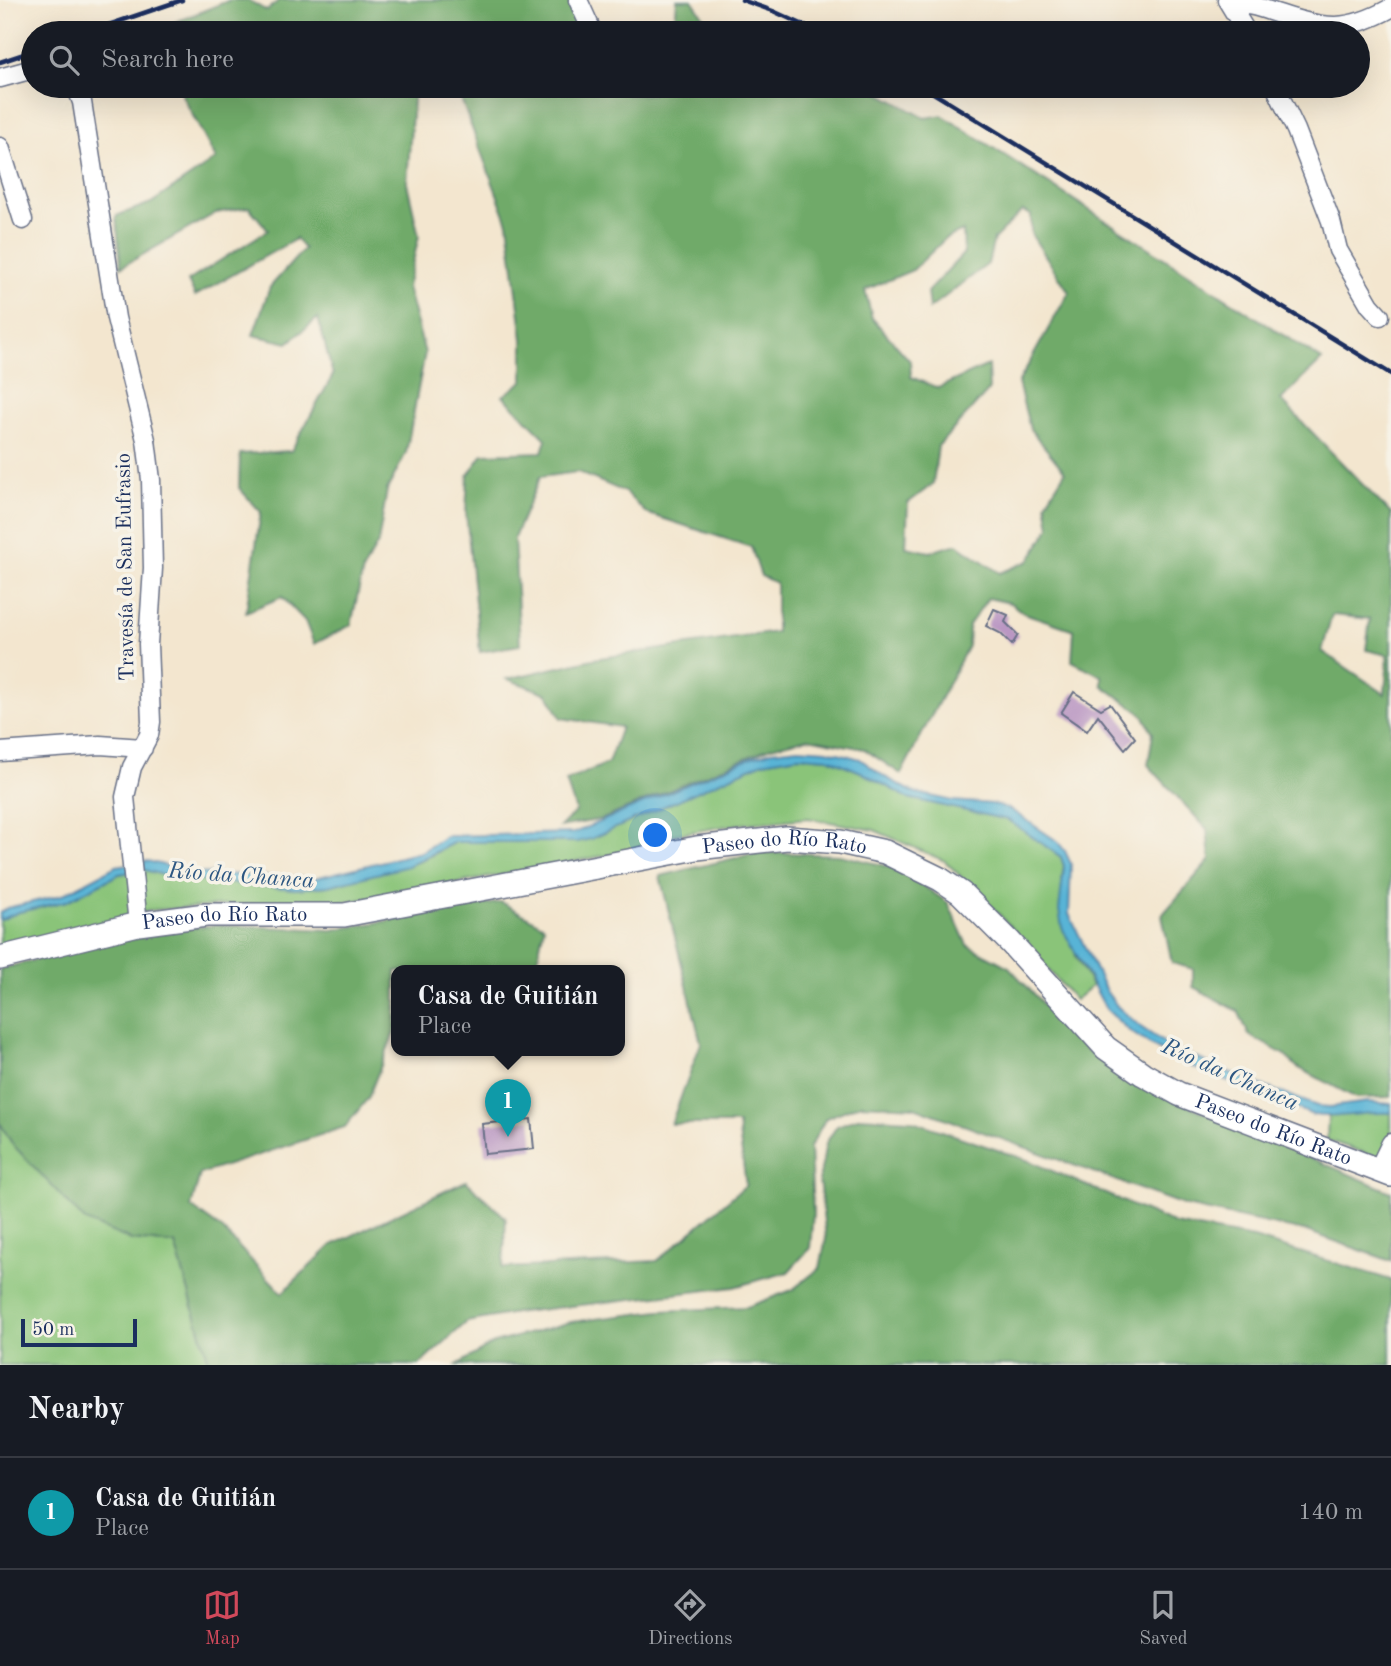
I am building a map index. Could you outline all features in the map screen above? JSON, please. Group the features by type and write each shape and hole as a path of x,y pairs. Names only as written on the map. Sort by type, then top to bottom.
{"street":[{"path":"578,0 588,21"},
{"path":"1230,1 1246,3 1304,21"},
{"path":"1230,1 1241,21"},
{"path":"1366,21 1391,8"},
{"path":"0,78 21,72"},
{"name":"Travesía de San Eufrasio","path":"80,98 116,318 146,440 151,480 153,568 148,644 151,722 128,778 125,797 136,913"},
{"path":"1281,98 1331,221 1338,250 1370,305 1380,316"},
{"path":"0,147 23,220"},
{"path":"0,752 100,745 142,748"},
{"name":"Paseo do Río Rato","path":"0,958 136,913 344,915 697,848 787,838 840,842 886,852 961,893 1010,942 1106,1048 1143,1074 1179,1094 1387,1160"}],"green space":[{"path":"230,0 248,0 267,11 279,0 574,0 583,21 178,21"},
{"path":"677,0 692,0 707,21 675,21"},
{"path":"184,98 413,98 407,183 419,236 407,287 425,353 406,453 387,490 378,543 363,570 351,625 314,644 305,621 282,597 246,612 261,512 239,488 240,454 291,451 333,375 318,318 288,343 253,335 270,287 304,249 296,239 195,296 188,281 268,230 249,207 216,213 121,267 116,216 151,203 216,159"},
{"path":"461,98 889,98 925,118 942,115 1322,360 1281,400 1391,514 1391,1097 1356,1098 1297,1067 1283,1054 1249,1035 1238,1011 1193,987 1193,969 1172,963 1162,915 1210,860 1207,829 1148,765 1153,733 1143,715 1102,685 1102,676 1072,661 1074,630 1024,613 1010,603 988,598 969,625 968,646 901,774 864,749 808,738 771,747 603,819 560,827 576,811 566,781 608,763 621,727 561,718 548,694 507,679 593,659 776,632 776,583 761,576 751,547 646,513 625,492 578,472 540,477 514,538 520,645 480,652 466,513 468,475 483,454 542,452 546,439 503,396 523,381 523,339 508,223","holes":["1022,211 1031,215 1031,234 1069,292 1018,383 1030,429 1065,472 1046,503 1050,527 1029,561 1000,573 957,544 930,552 906,547 908,503 933,484 938,446 989,390 988,365 938,388 911,377 910,361 872,318 865,290 913,270 946,238 963,231 964,253 927,292 929,309 988,264 994,239","1332,615 1370,619 1366,650 1388,655 1385,694 1322,651"]},
{"path":"798,756 828,758 861,772 908,798 1008,820 1061,857 1064,866 1062,878 1076,957 1092,986 1075,1000 998,913 945,861 874,830 808,818 733,825 667,836 630,851 389,896 333,903 153,910 0,948 0,920 19,912 67,901 119,874 145,870 174,878 295,889 328,886 421,861 455,842 591,839 763,762"},
{"path":"760,852 840,855 899,869 948,903 967,945 1009,967 1079,1043 1121,1077 1391,1192 1391,1261 1309,1232 1186,1206 914,1107 861,1104 826,1118 810,1147 813,1213 810,1248 788,1272 734,1287 521,1312 467,1322 419,1365 210,1365 175,1244 131,1240 85,1221 13,1145 0,1123 0,969 142,932 220,925 332,930 501,902 544,926 536,965 391,965 391,1040 368,1098 345,1127 200,1174 191,1207 223,1230 282,1293 332,1245 466,1181 506,1218 503,1268 657,1261 746,1185 738,1124 671,1124 701,1043 660,876"},
{"path":"1370,1111 1391,1113 1391,1162 1327,1140 1328,1117"},
{"path":"860,1117 910,1120 1027,1160 1175,1224 1254,1238 1391,1280 1391,1365 457,1365 494,1343 571,1322 660,1311 747,1307 792,1290 820,1268 826,1238 819,1180 826,1143 837,1126"},
{"path":"0,1123 13,1145 131,1240 175,1244 210,1365 0,1365"}],"water":[{"name":"Río da Chanca","path":"798,748 827,750 860,759 913,792 953,801 993,804 1011,810 1057,841 1071,864 1069,914 1106,991 1118,1007 1142,1028 1169,1046 1317,1106 1368,1102 1391,1104 1391,1113 1313,1115 1183,1063 1150,1045 1128,1030 1106,1009 1062,928 1059,910 1064,866 1061,857 1008,820 908,798 861,772 828,758 798,756 763,762 591,839 577,842 455,842 408,866 328,886 295,889 174,878 145,870 119,874 67,901 19,912 0,920 0,913 7,908 62,895 116,866 148,861 194,873 315,878 421,852 446,836 574,833 749,758 772,751"}],"building":[{"path":"994,609 1008,615 1005,622 1018,635 1012,645 1000,633 986,626"},
{"path":"1074,692 1101,709 1110,704 1135,738 1125,749 1098,715 1087,731 1061,713"},
{"path":"531,1119 534,1149 485,1154 482,1124"}],"railway":[{"path":"120,21 182,0"},
{"path":"742,0 795,21"},
{"path":"0,62 21,55"},
{"path":"942,98 1391,374"}],"place":[{"name":"Casa de Guitián","path":"508,1137"}]}
